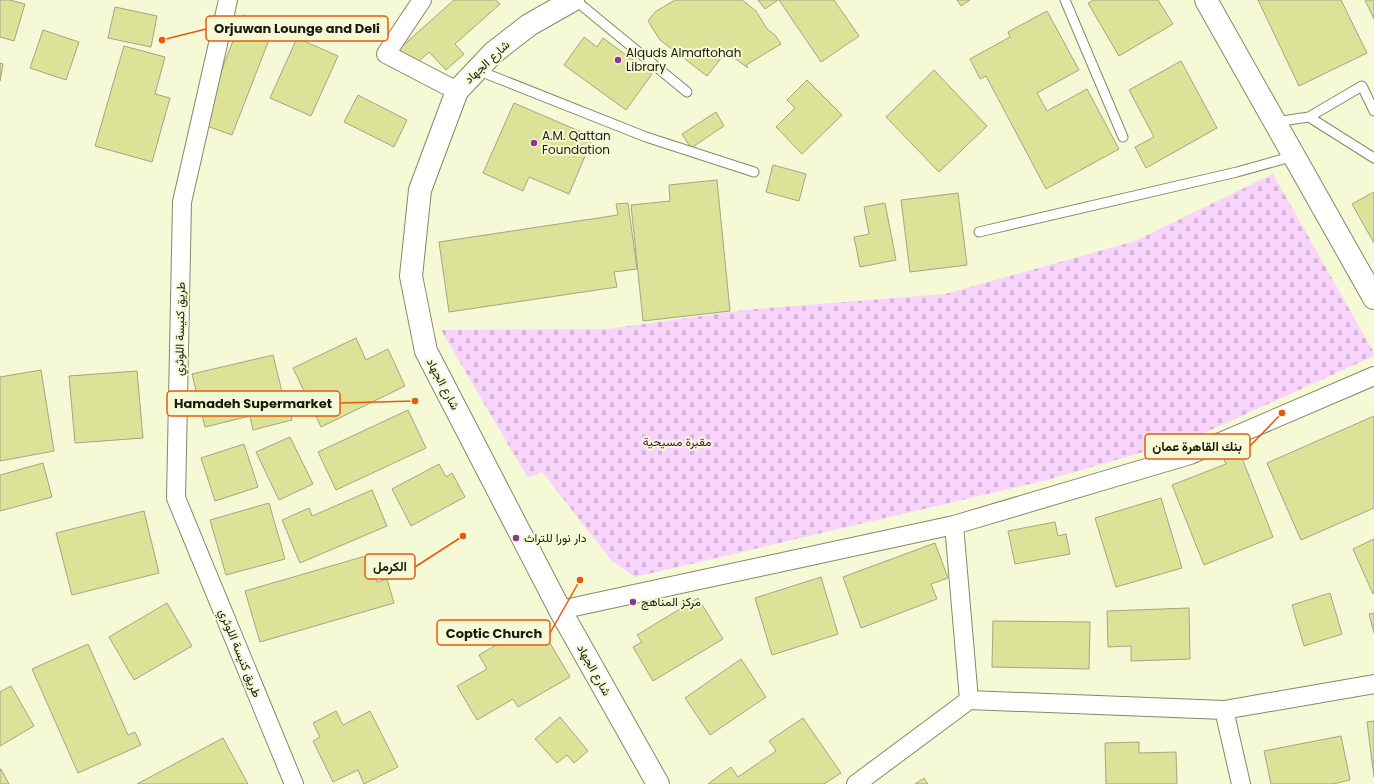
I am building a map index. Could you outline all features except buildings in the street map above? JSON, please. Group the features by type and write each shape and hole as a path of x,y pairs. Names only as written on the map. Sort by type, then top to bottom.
{"street":[{"name":"طريق كنيسة اللوثري","path":"228,0 182,202 176,498 294,784"},
{"path":"422,0 386,54 457,91"},
{"name":"شارع الجهاد","path":"574,0 529,25 493,53 457,91 420,190 411,276 426,351 560,610 658,784"},
{"path":"1206,0 1374,298"},
{"path":"560,610 954,525 1190,455 1374,376"},
{"path":"954,525 969,700"},
{"path":"856,784 969,700 1224,710 1374,684"},
{"path":"1224,710 1241,784"}],"lane":[{"path":"574,0 687,92"},
{"path":"1065,0 1123,137"},
{"path":"477,70 646,137 754,172"},
{"path":"1275,122 1310,117 1362,86 1374,111"},
{"path":"1310,117 1374,158"},
{"path":"979,232 1237,172 1294,156"}],"green space":[{"name":"مقبرة مسيحية","path":"1273,174 1374,353 1374,356 1195,437 1047,480 635,577 612,561 542,472 528,478 441,330 608,329 744,310 945,294 1135,241"}],"place":[{"name":"Orjuwan Lounge and Deli","path":"162,40"},
{"name":"Alquds Almaftohah Library","path":"618,60"},
{"name":"A.M. Qattan Foundation","path":"534,143"},
{"name":"Hamadeh Supermarket","path":"415,401"},
{"name":"بنك القاهرة عمان","path":"1282,413"},
{"name":"الكرمل","path":"463,536"},
{"name":"دار نورا للتراث","path":"516,538"},
{"name":"Coptic Church","path":"580,580"},
{"name":"مركز المناهج","path":"633,602"}]}
